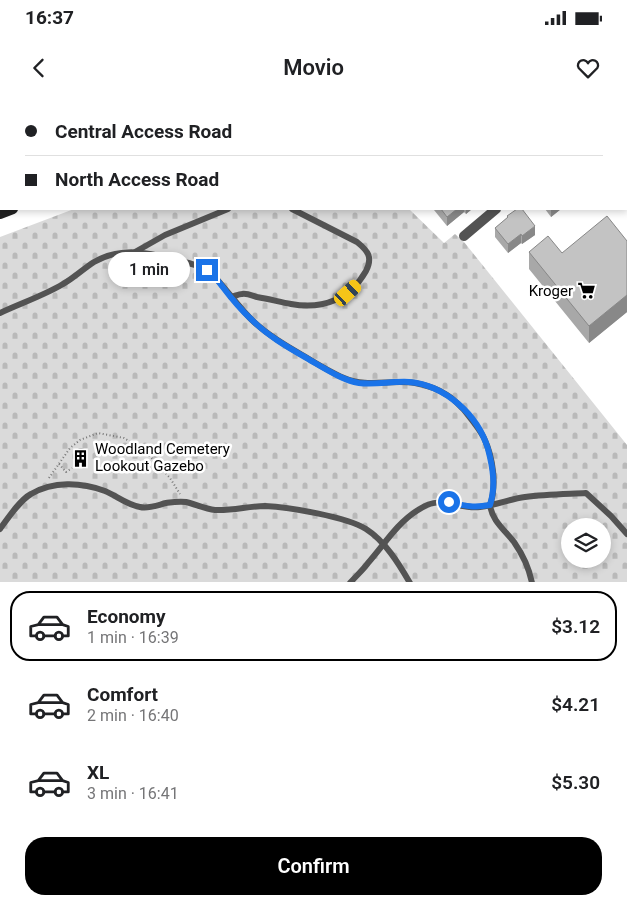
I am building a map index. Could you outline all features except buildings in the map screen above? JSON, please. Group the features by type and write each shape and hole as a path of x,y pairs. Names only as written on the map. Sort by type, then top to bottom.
{"street":[{"path":"464,236 495,210"}],"lane":[{"path":"135,252 165,235 226,210"},
{"path":"231,297 244,294 293,305 326,304 348,293 363,276 369,266 370,258 366,249 357,242 294,210"},
{"path":"0,313 61,285 107,256 135,252 159,255 202,268 214,276 253,322 273,337 322,367 345,379 368,384 415,383 430,387 453,399 468,414 484,438 494,482 494,491 490,505 494,519 512,540 525,560 532,582"},
{"path":"0,528 30,494 60,484 89,486 142,508 186,502 211,509 225,510 248,506 288,508 331,517 364,528 383,544 410,582"},
{"path":"350,582 409,517 427,506 443,502 479,507 526,496 586,493 627,534"}],"path":[{"path":"46,488 49,477 70,448 80,440 98,433 124,438 145,452 170,478 186,502"},
{"path":"59,464 66,472 72,468"}],"green space":[{"path":"71,210 410,210 444,243 455,234 464,242 627,445 627,582 0,582 0,237"}],"place":[{"name":"Kroger","path":"587,291"},
{"name":"Woodland Cemetery Lookout Gazebo","path":"81,458"}],"route":[{"path":"207,270 217,279 253,322 273,337 322,367 345,379 361,383 410,382 430,387 453,399 468,414 484,438 491,464 494,491 490,505 470,507 449,502"}]}
